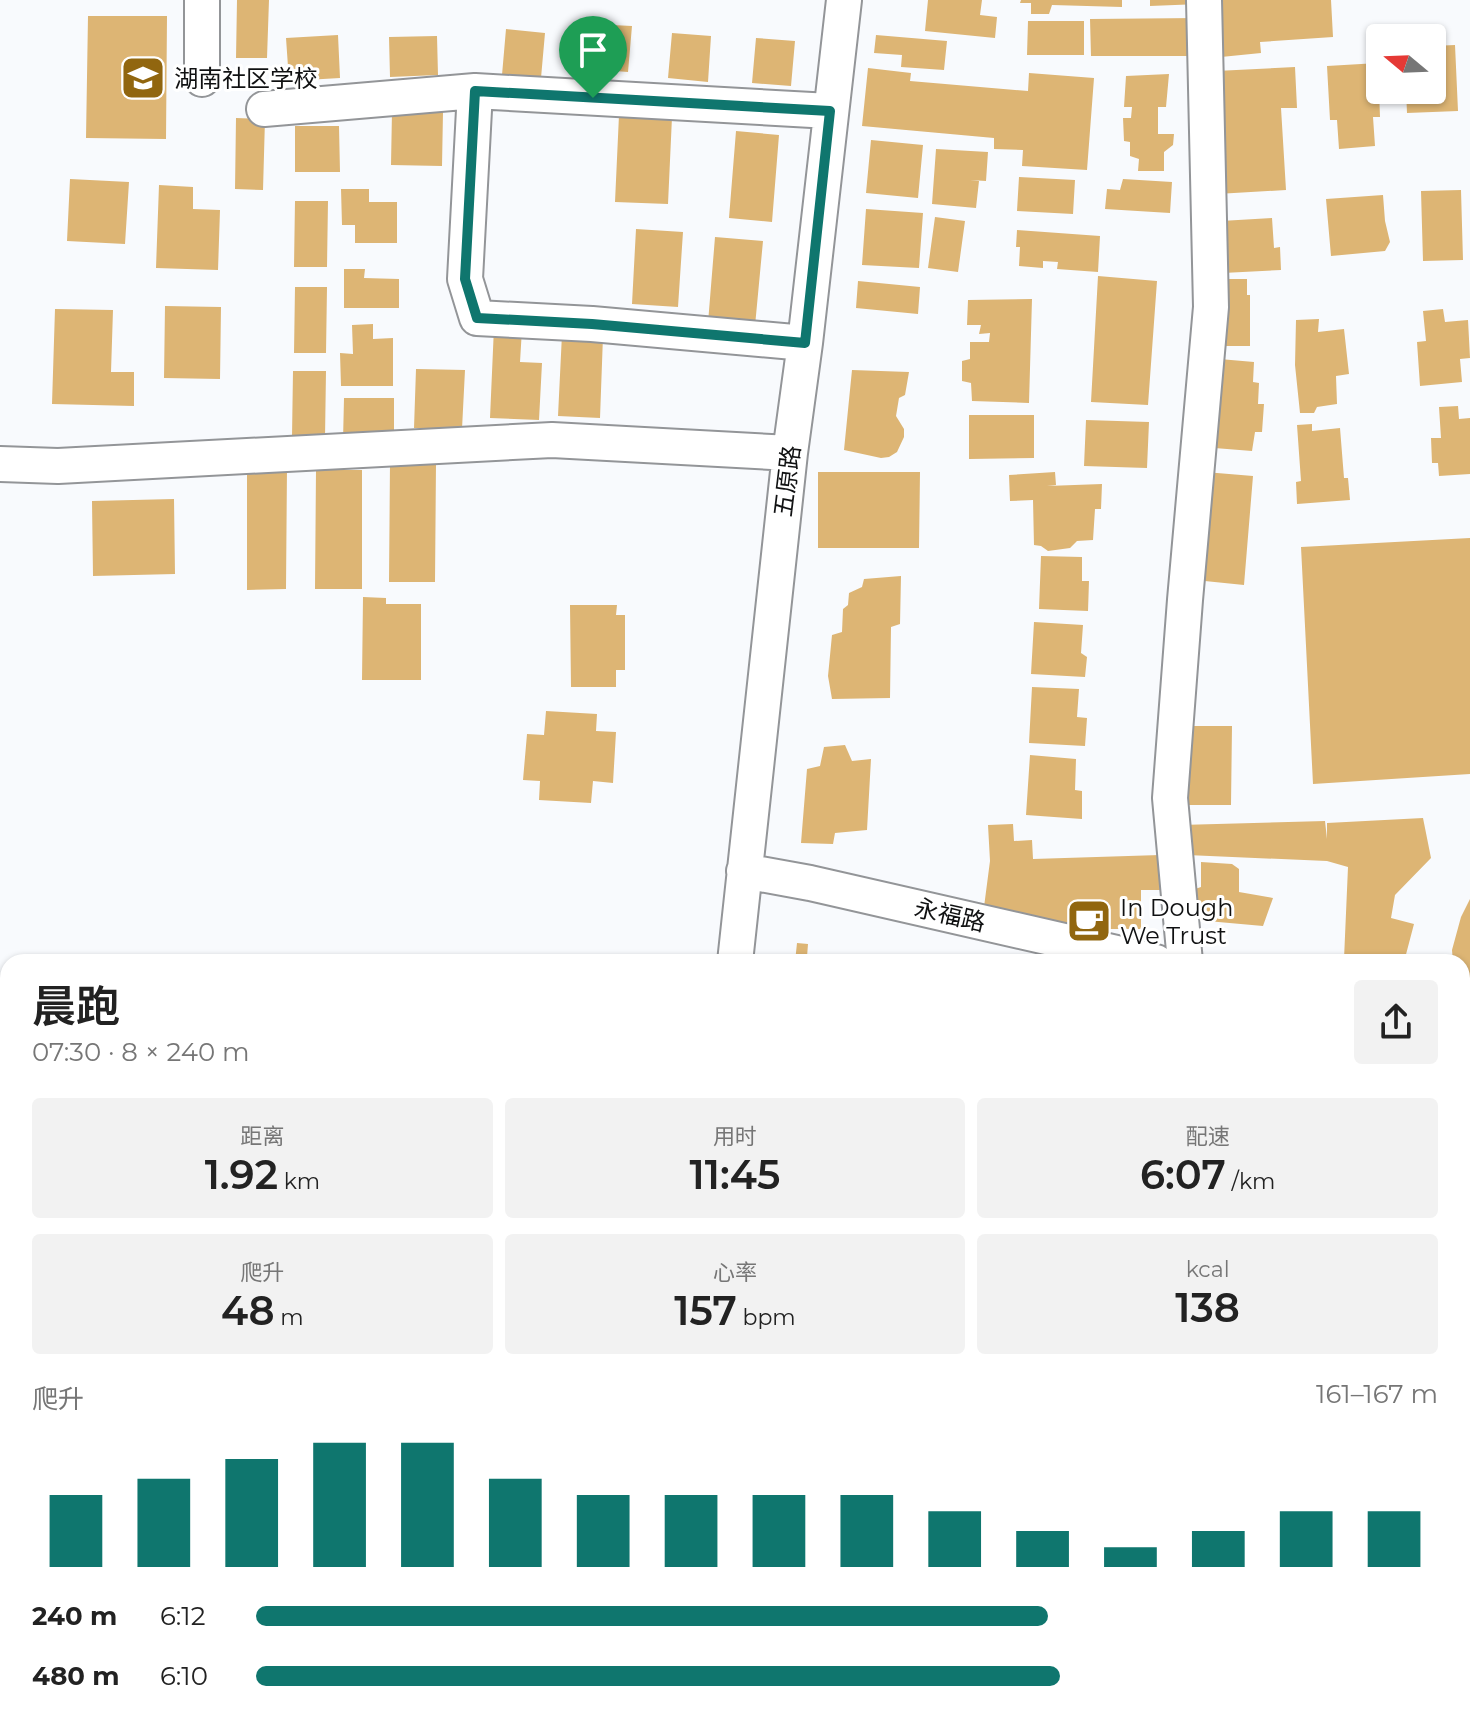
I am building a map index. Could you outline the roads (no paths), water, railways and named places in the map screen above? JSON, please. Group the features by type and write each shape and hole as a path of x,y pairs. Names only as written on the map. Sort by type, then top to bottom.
{"street":[{"path":"202,0 202,79"},
{"name":"五原路","path":"736,954 790,453 844,0"},
{"path":"1184,954 1170,798 1211,307 1204,0"},
{"path":"264,109 475,91 830,111"},
{"path":"475,91 465,279 477,318 592,324 805,343"},
{"path":"0,464 58,466 552,440 790,453"},
{"name":"永福路","path":"744,871 810,883 1121,954"}],"place":[{"name":"湖南社区学校","path":"143,78"},
{"name":"In Dough We Trust","path":"1089,921"}]}
